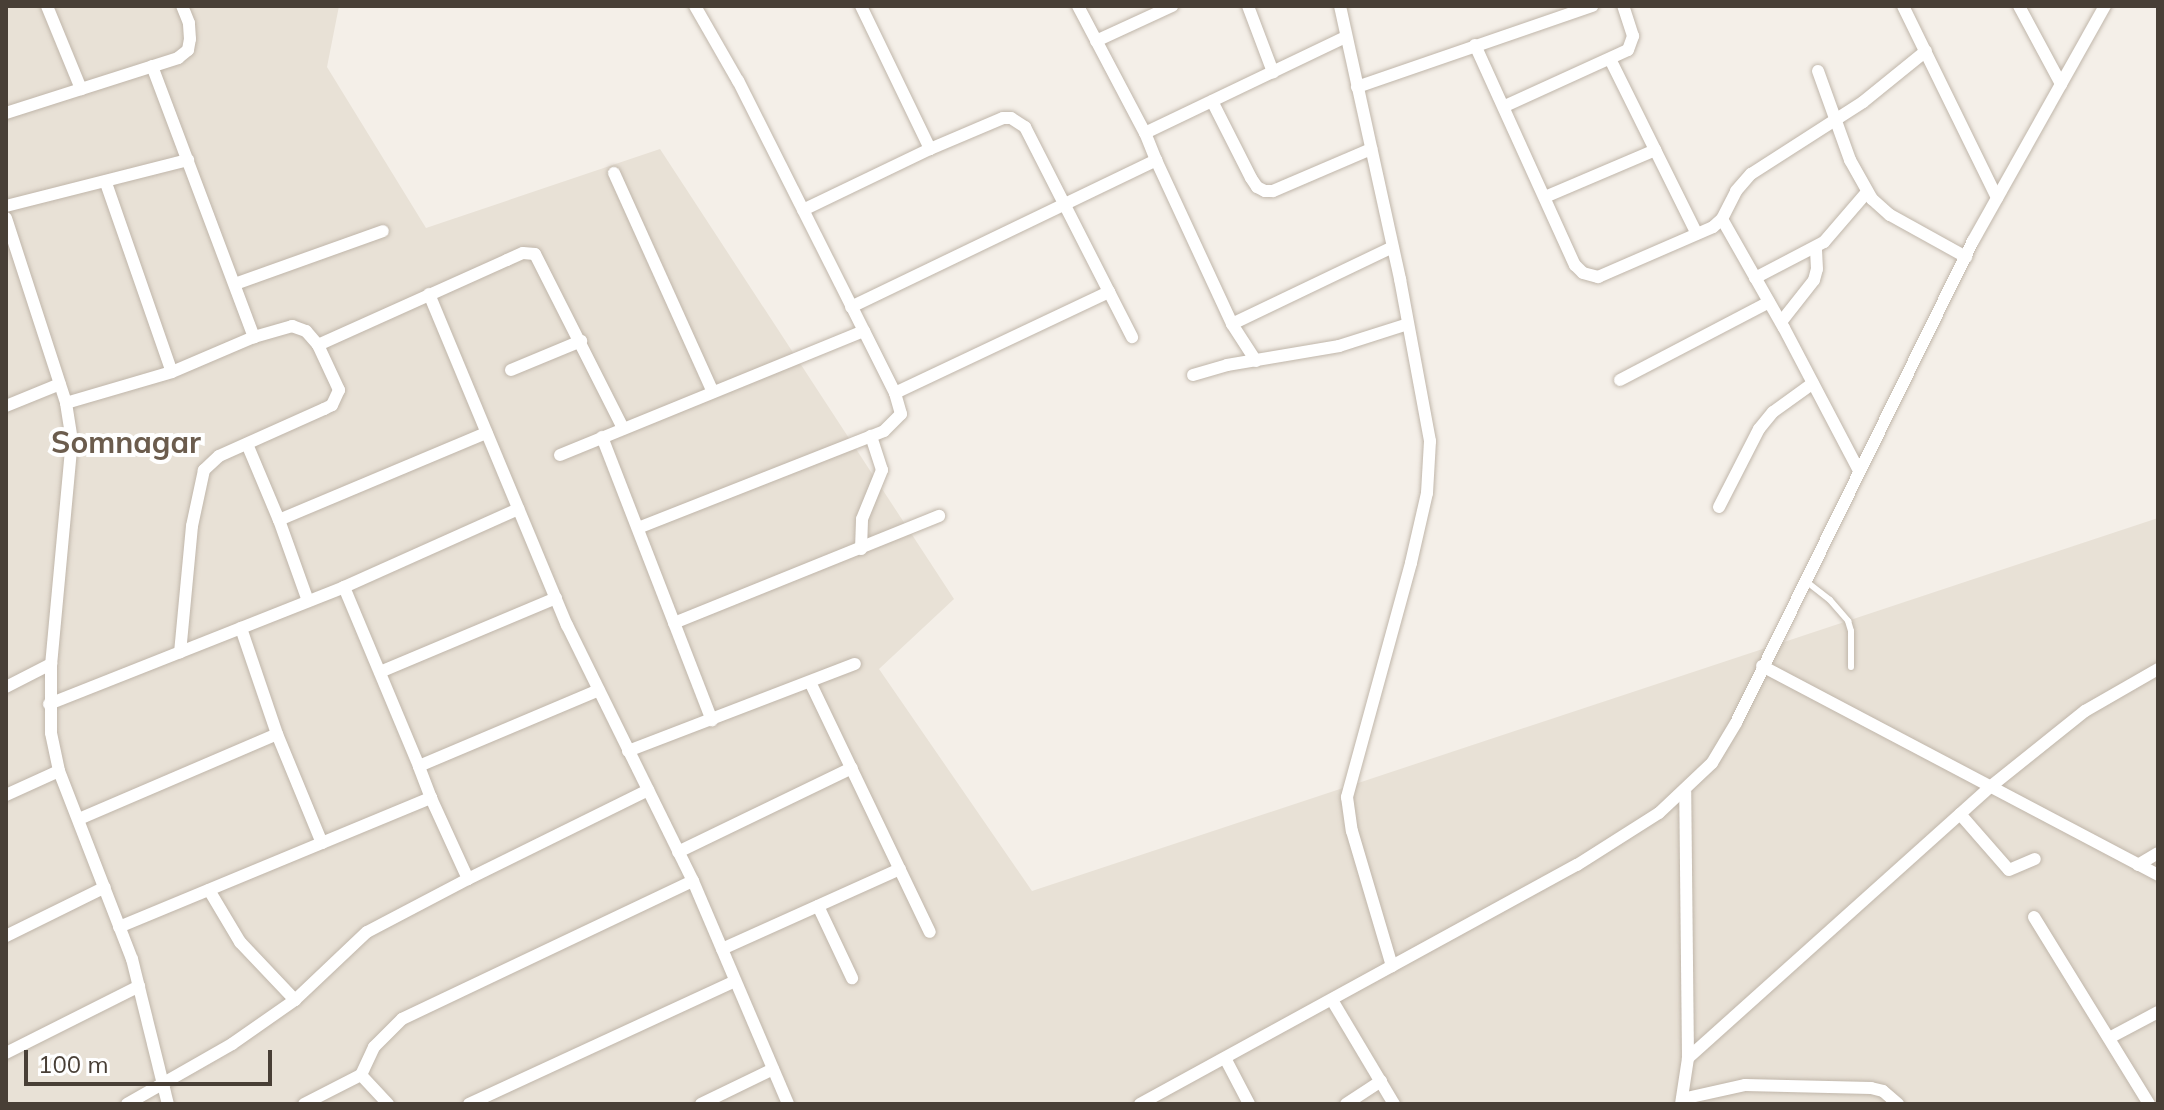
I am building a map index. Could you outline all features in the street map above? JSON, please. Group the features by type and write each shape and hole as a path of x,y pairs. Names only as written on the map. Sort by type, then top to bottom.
{"street":[{"path":"47,6 81,89"},
{"path":"6,113 178,58 188,50 189,23 182,6"},
{"path":"638,528 871,436 898,421 901,414 895,393 803,210 695,6"},
{"path":"861,6 930,149"},
{"path":"1078,6 1145,133 1232,324 1256,361"},
{"path":"1096,41 1172,6"},
{"path":"1248,6 1273,72"},
{"path":"1340,6 1393,247 1430,441 1427,493 1380,685 1347,797 1352,831 1392,966"},
{"path":"1357,87 1592,6"},
{"path":"1505,106 1628,50 1633,44 1623,6"},
{"path":"1903,6 1997,198"},
{"path":"2019,6 2061,84"},
{"path":"1140,1104 1577,865 1685,792 1712,763 1736,723 1966,257 2105,6"},
{"path":"1145,133 1345,37"},
{"path":"1475,45 1575,265 1590,277 1598,277 1697,234 1722,219 1736,191 1751,174 1886,85 1926,51"},
{"path":"1610,59 1697,234"},
{"path":"152,66 254,337"},
{"path":"1818,71 1850,160 1867,192 1890,215 1966,257"},
{"path":"1212,101 1251,178 1257,187 1265,191 1273,191 1371,149"},
{"path":"803,210 930,149 1003,118 1011,118 1025,127 1132,337"},
{"path":"1545,197 1655,150"},
{"path":"6,206 188,160"},
{"path":"851,307 1156,160"},
{"path":"614,173 713,392"},
{"path":"106,183 172,372"},
{"path":"1755,278 1816,248 1867,192"},
{"path":"6,218 66,403 72,439 49,704 59,771 105,887 139,986 168,1104"},
{"path":"1722,219 1781,322 1859,471"},
{"path":"235,284 383,231"},
{"path":"1232,324 1393,247"},
{"path":"1781,322 1814,280 1816,248"},
{"path":"318,345 523,253 535,254 623,428"},
{"path":"895,393 1109,292"},
{"path":"429,294 556,598 693,881 788,1104"},
{"path":"1620,380 1769,302"},
{"path":"1193,375 1339,346 1408,324"},
{"path":"66,403 172,372 283,327 299,326 318,345 339,390 332,405 211,462 201,480 192,526 180,652"},
{"path":"560,455 864,331"},
{"path":"511,370 581,341"},
{"path":"1719,507 1759,429 1773,412 1813,383"},
{"path":"6,406 60,384"},
{"path":"279,520 486,433"},
{"path":"861,549 862,519 882,470 871,436"},
{"path":"602,437 712,720"},
{"path":"247,444 308,601"},
{"path":"49,704 344,587 518,509"},
{"path":"674,623 939,516"},
{"path":"344,587 468,879"},
{"path":"380,672 556,598"},
{"path":"241,628 277,734 322,843"},
{"path":"6,687 51,664"},
{"path":"628,751 855,664"},
{"path":"1762,666 2158,875"},
{"path":"1688,1058 1990,787 2085,711 2158,669"},
{"path":"810,682 930,932"},
{"path":"419,766 599,690"},
{"path":"79,819 277,734"},
{"path":"678,852 852,768"},
{"path":"6,795 59,771"},
{"path":"127,1104 163,1085 295,1000 367,932 648,790"},
{"path":"1685,792 1688,1058 1681,1101 1734,1086 1824,1087 1871,1088 1883,1091 1898,1104"},
{"path":"119,927 431,798"},
{"path":"1960,814 2009,870 2035,859"},
{"path":"2138,865 2158,853"},
{"path":"722,949 900,869"},
{"path":"304,1104 361,1075 379,1039 402,1019 693,881"},
{"path":"6,936 105,887"},
{"path":"209,890 240,942 295,1000"},
{"path":"818,906 852,978"},
{"path":"2034,917 2111,1037 2149,1104"},
{"path":"469,1104 735,981"},
{"path":"6,1053 139,986"},
{"path":"1332,1000 1394,1104"},
{"path":"2111,1037 2158,1012"},
{"path":"1225,1058 1249,1104"},
{"path":"701,1104 773,1069"},
{"path":"361,1075 388,1104"},
{"path":"1346,1104 1381,1081"}],"lane":[{"path":"1804,580 1830,600 1848,621 1851,667"}],"shaded area":[{"path":"6,6 339,6 327,67 426,228 660,149 954,599 879,669 1032,891 2158,518 2158,1104 6,1104"}],"district":[{"name":"Somnagar","path":"126,442"}]}
